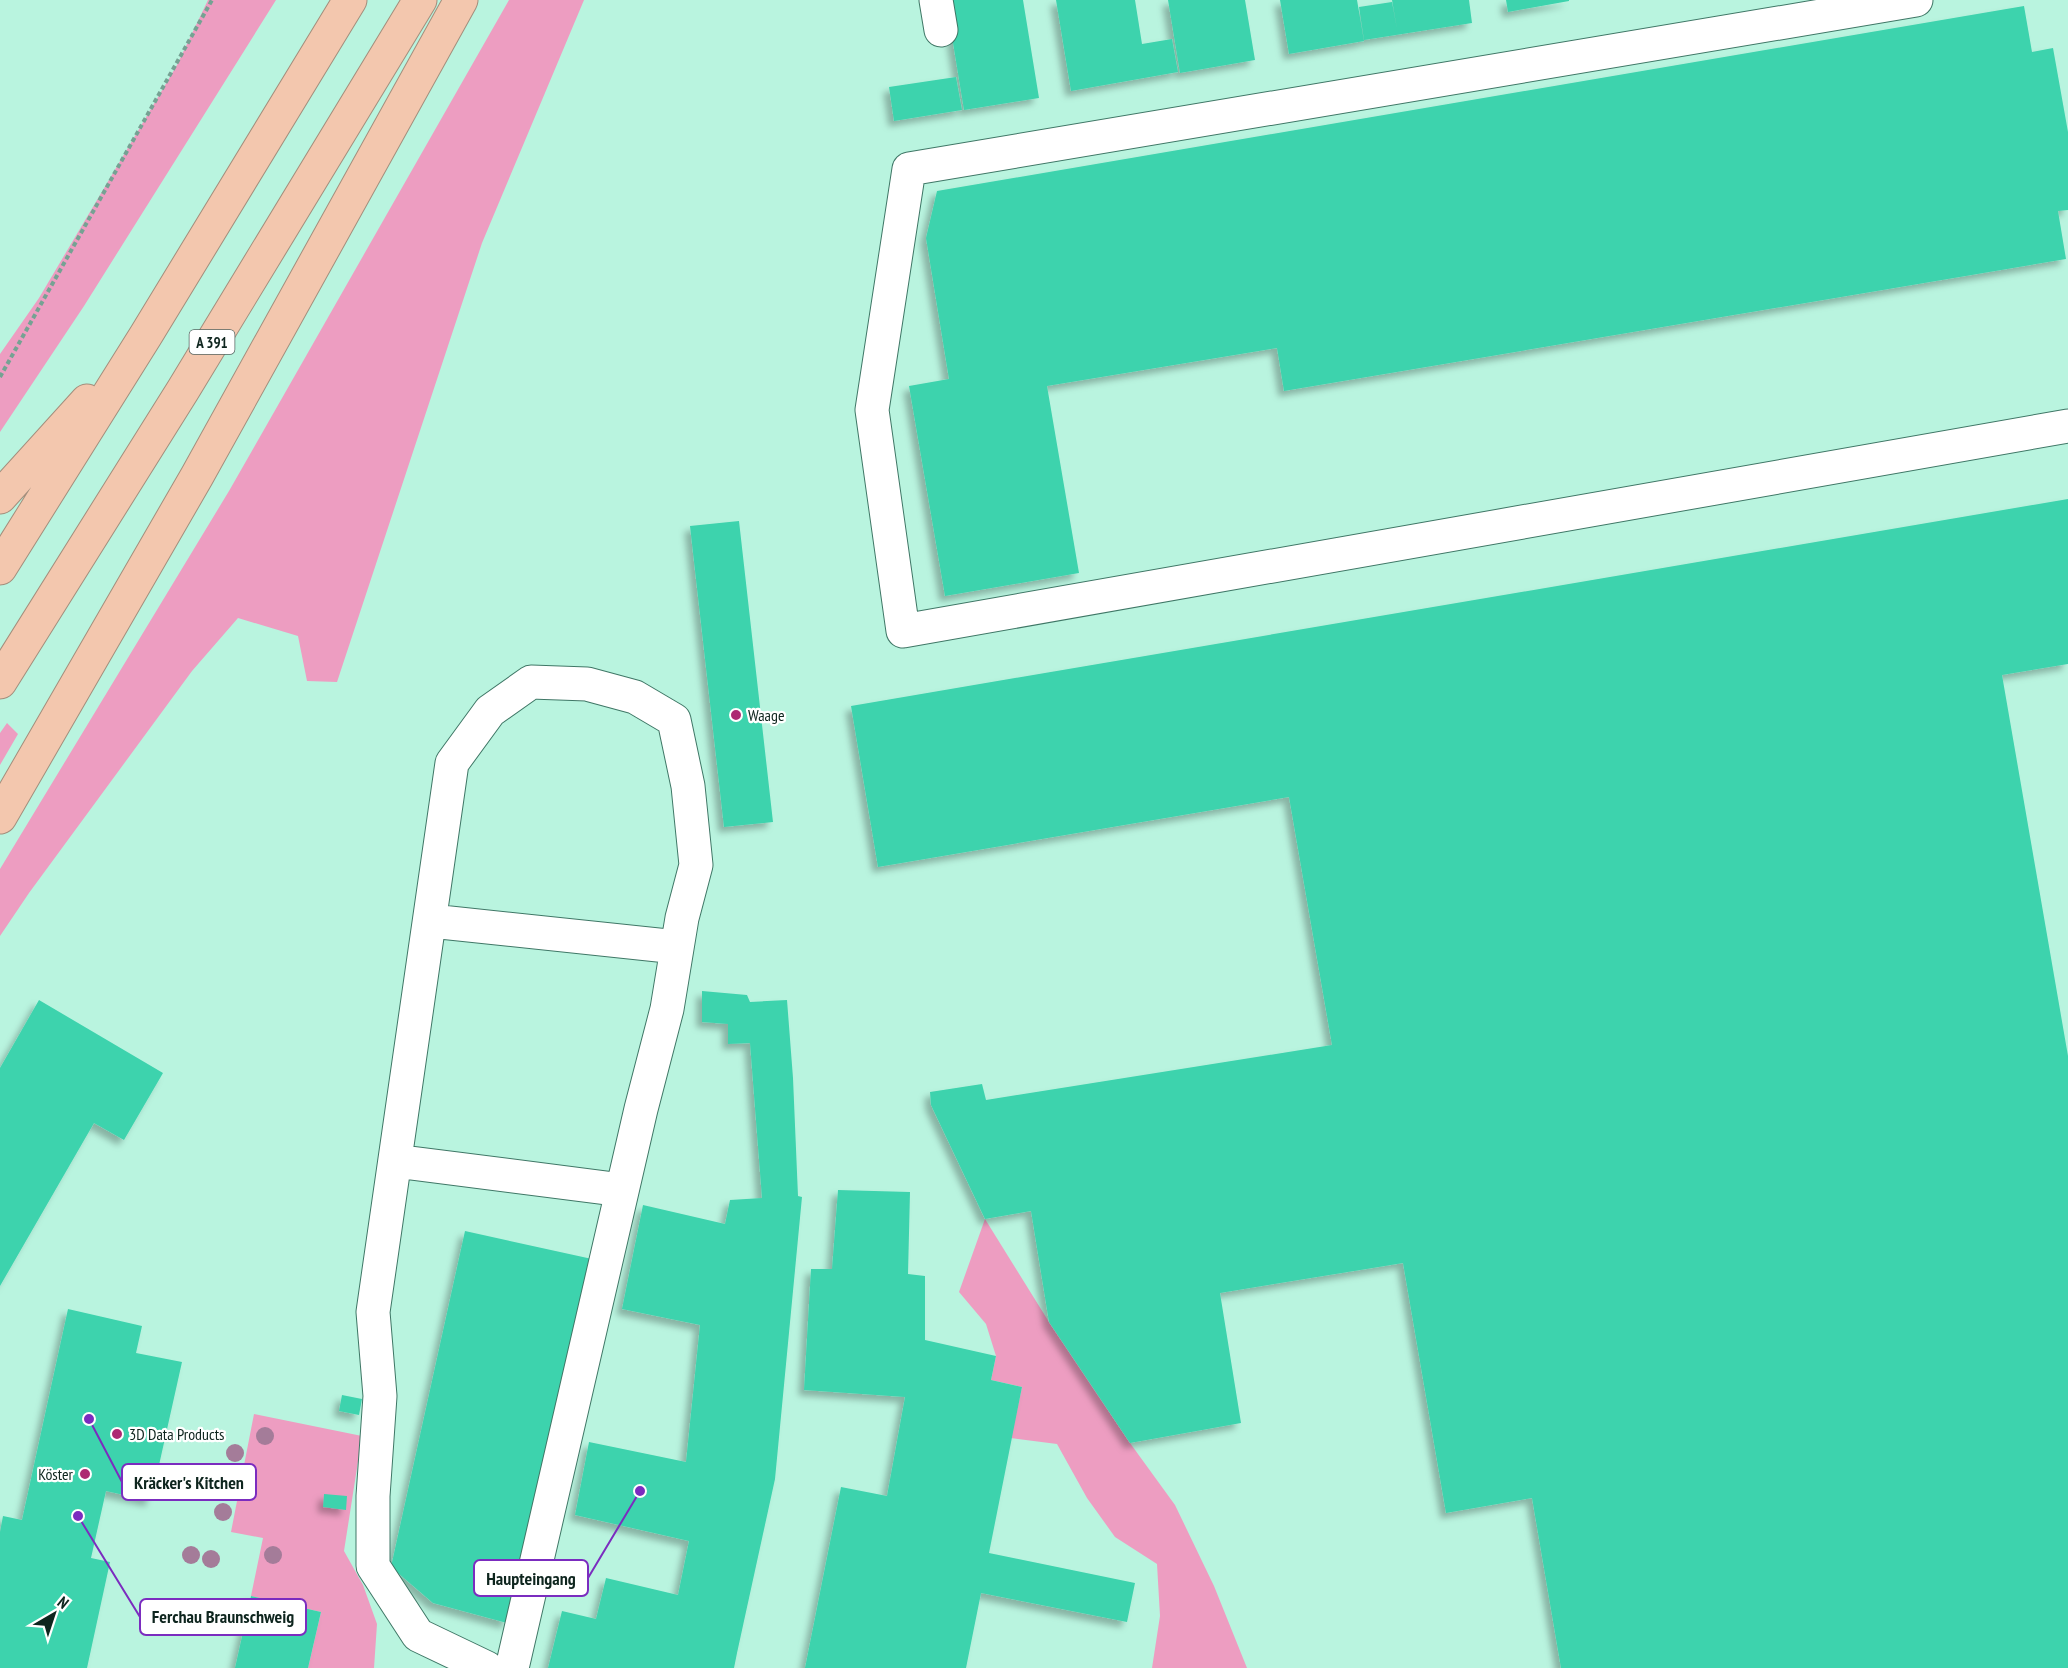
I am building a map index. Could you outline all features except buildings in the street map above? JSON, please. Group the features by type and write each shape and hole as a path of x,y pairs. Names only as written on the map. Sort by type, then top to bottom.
{"highway":[{"path":"0,568 146,335 350,0"},
{"name":"A 391","path":"0,682 183,390 420,0"},
{"path":"0,818 197,477 462,0"},
{"path":"0,497 146,335"}],"lane":[{"path":"1916,0 909,169 872,410 903,631 2068,426"},
{"path":"487,1668 418,1635 373,1566 373,1496 380,1396 373,1312 452,763 490,711 531,682 587,684 635,697 674,720 688,786 696,865 682,918 667,1010 622,1190 512,1668"},
{"path":"431,921 677,947"},
{"path":"395,1161 622,1190"}],"path":[{"path":"0,377 212,0"}],"shaded area":[{"path":"208,0 276,0 84,306 0,432 0,354 39,298 177,65"},
{"path":"509,0 584,0 482,243 337,682 307,681 298,636 238,618 192,671 0,936 0,869 229,491"},
{"path":"7,723 18,734 0,765 0,733"},
{"path":"985,1219 1049,1322 1130,1443 1175,1505 1214,1586 1247,1668 1152,1668 1160,1616 1157,1564 1115,1537 1087,1498 1057,1444 1011,1438 1022,1387 991,1380 996,1356 986,1324 959,1292"},
{"path":"254,1414 362,1436 344,1551 363,1585 377,1624 374,1668 308,1668 321,1612 251,1596 263,1538 231,1532"}],"place":[{"name":"Waage","path":"736,715"},
{"name":"Kräcker's Kitchen","path":"89,1419"},
{"name":"3D Data Products","path":"117,1434"},
{"name":"Köster","path":"85,1474"},
{"name":"Haupteingang","path":"640,1491"},
{"name":"Ferchau Braunschweig","path":"78,1516"}]}
